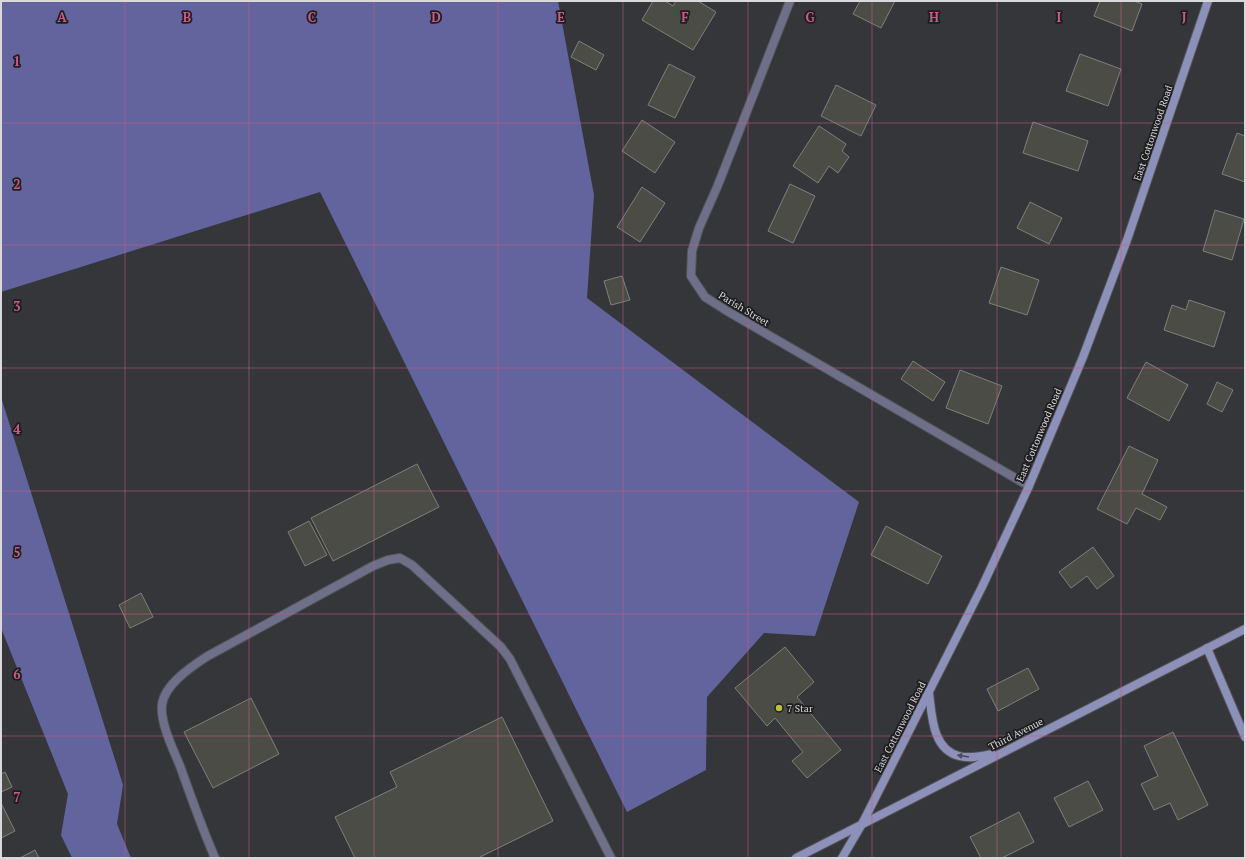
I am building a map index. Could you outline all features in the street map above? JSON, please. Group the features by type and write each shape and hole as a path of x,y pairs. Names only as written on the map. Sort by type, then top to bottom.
{"main road":[{"name":"East Cottonwood Road","path":"842,858 862,824 929,693 982,587 1029,486 1082,357 1127,240 1208,1"},
{"name":"Third Avenue","path":"796,858 1245,629"},
{"path":"1206,648 1245,737"},
{"path":"929,693 934,727 939,740 947,750 958,756 974,757 1001,753"}],"street":[{"name":"Parish Street","path":"790,1 718,185 699,228 692,251 691,276 705,297 727,311 1029,486"},
{"path":"215,858 195,810 162,721 162,704 167,691 188,669 206,657 373,566 388,560 400,558 412,565 501,647 510,660 608,857"}],"shaded area":[{"path":"1,1 558,1 594,195 587,298 859,502 815,636 764,633 707,697 706,770 627,812 320,192 1,292"},
{"path":"1,397 123,785 117,824 131,858 72,858 61,835 68,794 1,628"}],"building":[{"path":"653,1 665,1 673,6 676,1 698,1 716,12 693,50 642,20"},
{"path":"860,1 895,1 881,28 853,14"},
{"path":"1100,1 1134,1 1142,4 1132,31 1094,16"},
{"path":"579,41 604,55 596,70 571,57"},
{"path":"1080,54 1121,69 1108,106 1066,91"},
{"path":"669,64 695,77 675,118 648,105"},
{"path":"836,85 876,105 861,136 821,116"},
{"path":"642,120 675,142 655,173 622,151"},
{"path":"1033,122 1088,141 1078,171 1023,153"},
{"path":"819,126 846,144 842,151 849,157 838,173 829,166 818,183 793,166"},
{"path":"1237,133 1245,136 1245,182 1222,174"},
{"path":"790,184 815,196 793,243 768,231"},
{"path":"642,187 665,203 640,242 617,227"},
{"path":"1030,202 1062,218 1049,244 1017,228"},
{"path":"1215,210 1244,219 1232,260 1203,251"},
{"path":"1001,267 1039,280 1027,315 989,303"},
{"path":"622,276 630,300 611,305 604,281"},
{"path":"1189,300 1225,312 1214,347 1164,330 1172,305 1186,310"},
{"path":"913,361 945,382 933,401 901,379"},
{"path":"1146,362 1188,385 1169,421 1127,398"},
{"path":"960,370 1002,386 988,424 946,408"},
{"path":"1217,382 1233,390 1222,412 1207,404"},
{"path":"1129,446 1158,460 1142,494 1167,507 1160,520 1136,508 1127,524 1097,509"},
{"path":"417,464 439,507 333,561 311,518"},
{"path":"309,521 327,555 305,566 288,532"},
{"path":"886,526 942,556 928,584 871,555"},
{"path":"1093,547 1114,576 1097,589 1087,576 1071,588 1059,572"},
{"path":"141,593 153,617 130,628 119,605"},
{"name":"7 Star","path":"785,647 814,682 797,697 841,750 807,778 792,761 803,752 775,718 767,726 735,688"},
{"path":"1028,668 1039,689 998,711 987,689"},
{"path":"251,698 279,754 213,788 184,732"},
{"path":"502,717 553,821 478,858 355,858 335,817 397,787 390,772"},
{"path":"1173,732 1208,805 1178,820 1170,803 1154,810 1141,784 1158,776 1144,746"},
{"path":"5,772 12,787 1,792 1,774"},
{"path":"1088,781 1103,810 1069,827 1054,798"},
{"path":"1,803 15,831 1,838"},
{"path":"1019,812 1034,842 1002,858 981,858 970,837"},
{"path":"35,850 39,858 20,858"}],"place":[{"name":"7 Star","path":"779,708"}]}
